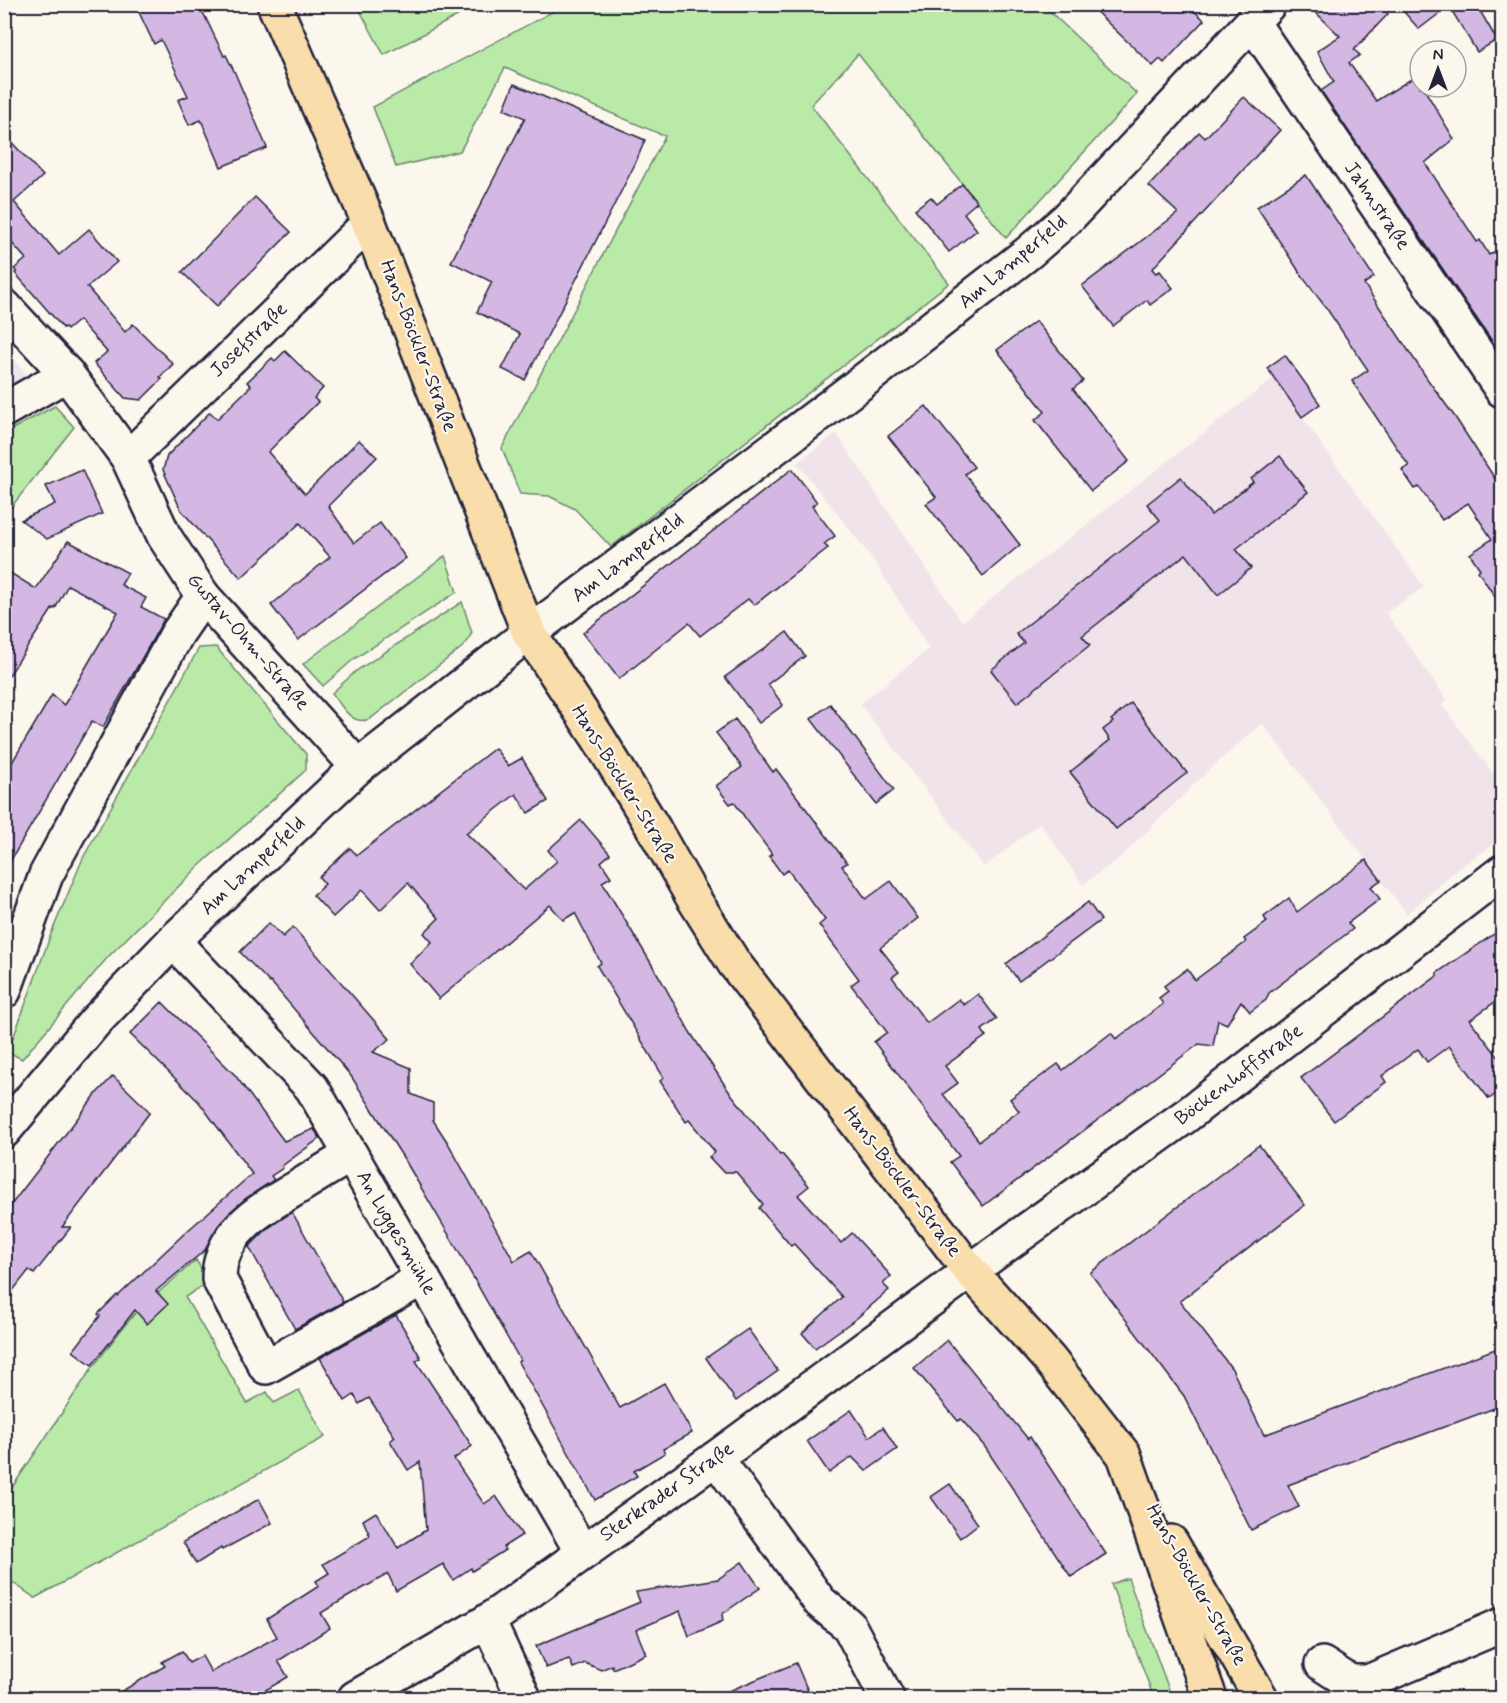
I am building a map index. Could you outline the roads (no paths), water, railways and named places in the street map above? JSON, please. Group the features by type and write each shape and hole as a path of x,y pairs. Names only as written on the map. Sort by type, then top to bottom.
{"main road":[{"name":"Hans-Böckler-Straße","path":"274,4 369,223 529,633 598,739 734,963 970,1271 1049,1359 1124,1455 1261,1698"},
{"name":"Hans-Böckler-Straße","path":"1132,1472 1210,1698"}],"street":[{"name":"Jahnstraße","path":"1260,13 1503,390"},
{"name":"Am Lamperfeld","path":"4,1131 94,1023 173,941 358,767 529,633 853,389 1028,253 1067,219 1260,13"},
{"name":"Josefstraße","path":"128,458 369,223"},
{"name":"Gustav-Ohm-Straße","path":"4,306 67,374 128,458 164,536 203,596 358,767"},
{"path":"4,410 67,374"},
{"path":"4,991 46,875 177,633 203,596"},
{"name":"Böckenhoffstraße","path":"970,1271 1187,1115 1503,872"},
{"name":"An Luggesmühle","path":"173,941 312,1088 582,1552"},
{"path":"351,1155 257,1212 237,1231 225,1249 219,1264 219,1279 266,1367 423,1278"},
{"name":"Sterkrader Straße","path":"355,1698 488,1621 716,1458 970,1271"},
{"path":"716,1458 820,1602 849,1626 887,1698"},
{"path":"488,1621 524,1698"},
{"path":"1322,1664 1350,1682 1368,1682 1503,1625"}]}
